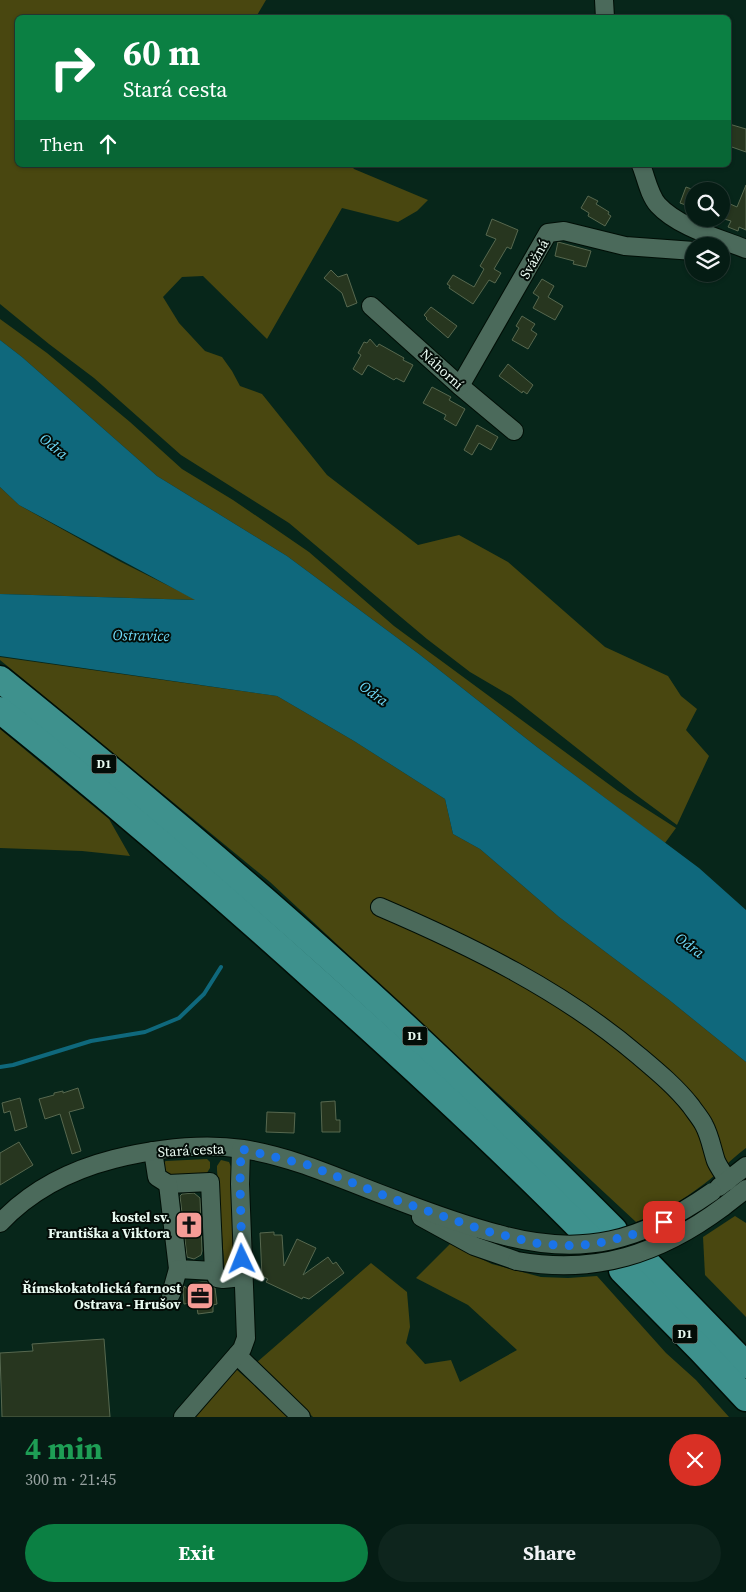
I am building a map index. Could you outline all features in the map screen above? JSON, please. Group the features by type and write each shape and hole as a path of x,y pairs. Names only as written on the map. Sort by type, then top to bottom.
{"highway":[{"name":"D1","path":"0,680 91,753 289,922 410,1031 614,1230"},
{"name":"D1","path":"0,710 82,776 204,880 396,1052 587,1235"},
{"name":"D1","path":"647,1264 746,1365"},
{"name":"D1","path":"622,1270 746,1398"}],"street":[{"path":"604,0 605,15"},
{"path":"642,167 657,204 665,211 686,225 744,248"},
{"name":"Svážná","path":"460,386 548,233 564,231 625,246 685,250"},
{"path":"730,249 744,248"},
{"name":"Náhorní","path":"371,306 460,386 514,431"},
{"path":"380,907 431,929 544,988 596,1022 629,1047 670,1082 690,1105 704,1125 717,1162 740,1191"},
{"name":"Stará cesta","path":"0,1223 21,1203 56,1180 104,1162 153,1151 194,1148 241,1149 308,1165 393,1199"},
{"path":"183,1417 242,1349 246,1338 240,1184 241,1149"},
{"path":"153,1151 157,1176 168,1184 210,1182 214,1271 217,1278 243,1277"},
{"path":"393,1199 456,1237 491,1253 541,1265 570,1266 618,1260 648,1251 696,1226 723,1207 740,1191 746,1166"},
{"path":"168,1184 178,1269 171,1294"},
{"path":"393,1199 527,1242 577,1246 604,1242 642,1232 664,1222 712,1192 740,1191"},
{"path":"178,1269 214,1271"},
{"path":"237,1355 301,1417"}],"shaded area":[{"path":"0,0 266,0 257,15 15,15 15,167 352,167 428,200 417,211 398,222 342,208 267,339 203,276 182,277 163,297 179,323 205,351 222,357 240,386 262,394 327,475 418,545 459,535 508,562 605,647 668,676 681,696 697,709 686,730 709,756 677,825 511,696 470,672 427,639 289,523 181,455 94,378 0,304"},
{"path":"0,319 47,353 130,422 182,469 233,500 309,552 394,626 618,791 676,828 665,843 537,747 419,654 287,556 157,476 22,357 0,340"},
{"path":"0,487 19,505 121,562 197,600 0,594"},
{"path":"0,657 277,696 354,741 445,799 453,834 480,849 559,917 668,999 746,1062 746,1148 709,1180 688,1195 663,1210 636,1222 270,882 0,660"},
{"path":"0,729 109,819 130,856 82,851 0,848"},
{"path":"207,1159 210,1162 210,1168 205,1176 163,1175 162,1163 166,1161"},
{"path":"221,1160 229,1162 232,1169 238,1273 225,1274 217,1170"},
{"path":"735,1216 746,1223 746,1317 705,1275 703,1237"},
{"path":"450,1244 492,1264 541,1277 597,1276 666,1353 696,1380 729,1417 313,1417 256,1363 371,1263 407,1292 410,1327 406,1343 425,1364 451,1360 460,1382 517,1350 468,1305 416,1278"},
{"path":"236,1369 289,1417 195,1417"}],"water":[{"path":"0,340 22,357 157,476 287,556 419,654 537,747 699,868 746,910 746,1062 668,999 559,917 480,849 453,834 445,799 354,741 277,696 0,656 0,594 195,600 19,505 0,487"}],"building":[{"path":"731,125 746,129 746,152 731,147"},
{"path":"746,185 746,230 739,227 738,231 728,227 730,227 731,221 730,204 737,207"},
{"path":"685,190 685,205 680,203"},
{"path":"588,196 598,201 596,204 609,212 608,214 611,216 605,226 588,216 589,213 581,208"},
{"path":"492,219 518,230 511,249 507,247 494,269 501,273 495,283 489,280 473,304 449,288 450,286 447,284 453,275 474,287 484,269 480,266 496,239 486,235"},
{"path":"558,242 591,251 586,267 573,264 574,261 555,256"},
{"path":"331,270 338,277 347,274 357,303 347,307 342,293 324,278"},
{"path":"542,279 554,286 548,297 563,306 555,320 533,308 539,297 533,293"},
{"path":"431,307 457,326 448,338 426,319 424,315"},
{"path":"522,316 535,324 531,330 537,334 528,349 512,340 519,328 516,326"},
{"path":"370,339 377,347 379,344 413,365 404,382 396,378 394,380 368,365 362,375 353,369 361,355 358,353 364,342 367,343"},
{"path":"508,364 533,385 527,394 523,391 522,393 499,376"},
{"path":"432,387 451,397 449,400 465,409 456,426 444,419 446,415 423,403"},
{"path":"477,425 498,437 491,450 479,443 472,455 464,450"},
{"path":"78,1088 84,1108 69,1112 81,1151 72,1154 60,1114 45,1119 39,1099 54,1095 54,1093 63,1091 63,1093"},
{"path":"20,1098 27,1127 15,1131 10,1111 4,1113 2,1103"},
{"path":"335,1101 336,1120 340,1120 340,1132 322,1132 321,1102"},
{"path":"267,1112 295,1113 294,1133 266,1132"},
{"path":"19,1142 33,1165 0,1185 0,1153"},
{"name":"kostel sv. Františka a Viktora","path":"194,1193 200,1198 202,1251 201,1255 194,1259 187,1257 180,1196 182,1194"},
{"path":"274,1232 274,1235 282,1235 284,1266 297,1239 316,1248 303,1275 328,1257 333,1264 336,1262 344,1273 309,1299 303,1297 302,1299 266,1282 268,1279 262,1276 260,1233"},
{"name":"Římskokatolická farnost Ostrava - Hrušov","path":"207,1282 215,1288 217,1304 213,1305 213,1312 198,1314 196,1302 184,1304 184,1286 193,1293 193,1283"},
{"path":"104,1339 110,1417 2,1417 0,1353 33,1351 32,1344"}],"waterway":[{"path":"0,1067 13,1065 91,1041 145,1032 179,1018 204,994 221,967"}],"place":[{"name":"kostel sv. Františka a Viktora","path":"189,1225"},
{"name":"Římskokatolická farnost Ostrava - Hrušov","path":"200,1296"}],"route":[{"path":"242,1259 241,1149 308,1165 393,1199 486,1231 527,1242 565,1246 591,1244 642,1232 664,1222"}],"water label":[{"name":"Odra","path":"54,446"},
{"name":"Ostravice","path":"141,635"},
{"name":"Odra","path":"374,693"},
{"name":"Odra","path":"690,945"}]}
